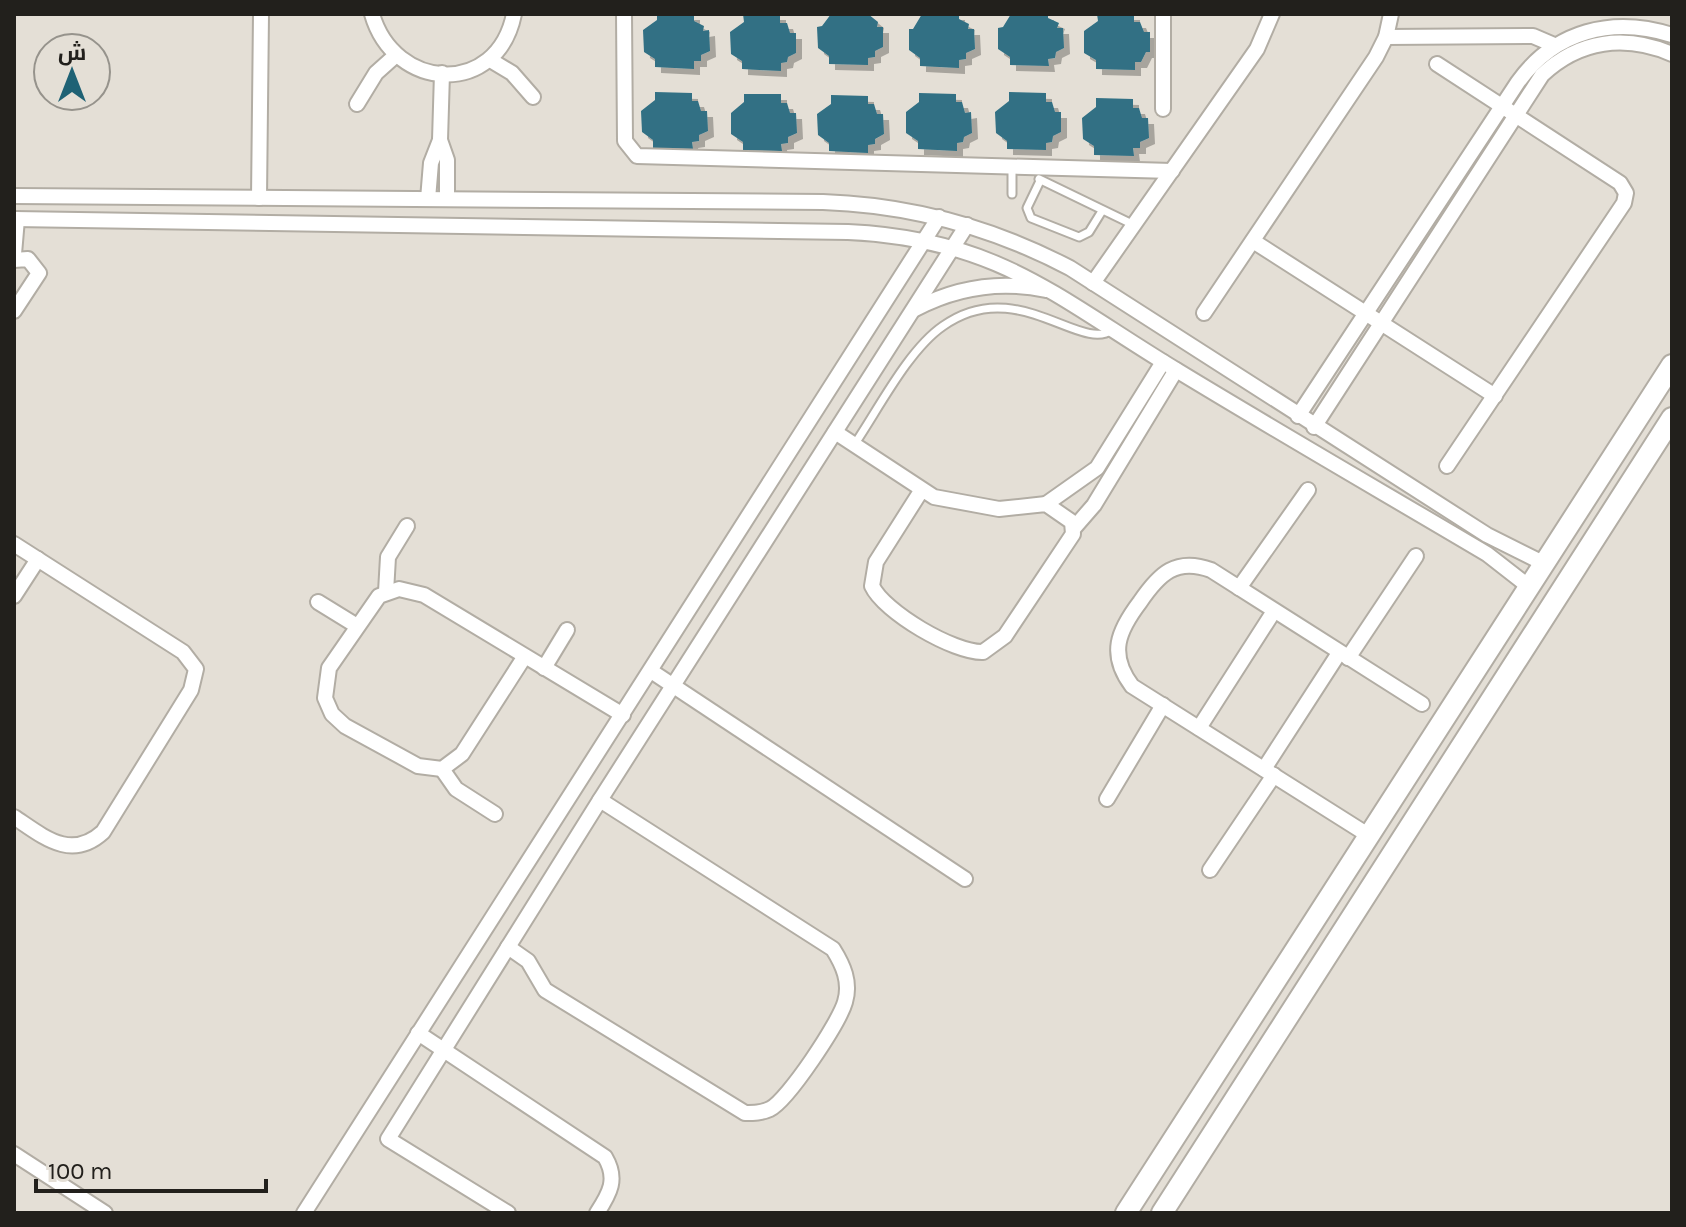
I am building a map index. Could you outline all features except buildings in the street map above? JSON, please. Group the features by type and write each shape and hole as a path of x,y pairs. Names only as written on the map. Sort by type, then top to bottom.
{"street":[{"path":"259,198 261,14"},
{"path":"372,14 395,56 416,69 442,73 467,72 492,61 506,44 514,14"},
{"path":"624,14 625,141 637,156 1012,167 1038,174 1172,171"},
{"path":"1163,14 1163,109"},
{"path":"1093,283 1257,49 1272,14"},
{"path":"1204,313 1386,37 1391,14"},
{"path":"1314,427 1382,322 1508,111 1528,68 1554,45 1608,21 1672,35"},
{"path":"1386,37 1533,36 1554,45"},
{"path":"1298,416 1508,111 1542,75 1563,58 1586,47 1627,41 1672,54"},
{"path":"357,104 376,73 395,56"},
{"path":"492,61 512,73 533,97"},
{"path":"1437,64 1620,183 1626,198 1447,466"},
{"path":"428,199 431,163 440,140 442,73"},
{"path":"440,140 447,160 447,199"},
{"path":"14,196 823,202 882,206 939,217 1032,249 1093,283 1314,427 1505,546 1543,563"},
{"path":"304,1213 939,217"},
{"path":"14,254 16,219 848,232 925,240 1010,267 1062,295 1170,366 1499,561 1528,586"},
{"path":"508,1213 388,1139 967,225"},
{"path":"1253,241 1495,396"},
{"path":"14,260 28,259 39,273 14,311"},
{"path":"915,309 949,294 987,286 1025,286 1062,295"},
{"path":"1126,1213 1672,365"},
{"path":"835,432 921,491 981,508 1046,504 1097,468 1170,366"},
{"path":"921,491 876,562 872,586 887,606 969,653 995,646 1005,636 1074,528 1094,505 1170,366"},
{"path":"1162,1213 1672,418"},
{"path":"1239,588 1308,490"},
{"path":"1046,504 1072,522 1074,528"},
{"path":"386,592 388,557 407,526"},
{"path":"14,544 183,652 192,659 196,680 103,832 92,842 78,847 63,846 14,817"},
{"path":"1210,870 1343,656 1416,556"},
{"path":"14,596 38,559"},
{"path":"1368,835 1132,686 1122,672 1117,648 1123,624 1164,572 1179,565 1195,564 1211,570 1422,704"},
{"path":"525,656 462,754 442,769 418,766 345,726 332,714 325,698 329,668 372,602 386,592 412,590 424,595 623,715"},
{"path":"318,602 357,626"},
{"path":"1199,728 1274,611"},
{"path":"544,668 567,630"},
{"path":"651,671 965,879"},
{"path":"1107,799 1163,705"},
{"path":"442,769 456,789 495,814"},
{"path":"508,947 528,961 545,990 745,1113 771,1109 781,1101 838,1018 846,1001 847,983 843,964 833,949 600,800"},
{"path":"1279,973 1306,990"},
{"path":"418,1033 605,1157 612,1169 613,1183 597,1213"},
{"path":"14,1154 105,1213"}],"lane":[{"path":"1012,167 1012,194"},
{"path":"1102,211 1087,235 1079,237 1031,218 1027,208 1038,174 1102,211 1134,225"},
{"path":"854,445 923,344 941,327 963,314 988,308 1014,307 1039,313 1091,336 1104,335 1113,329"}]}
